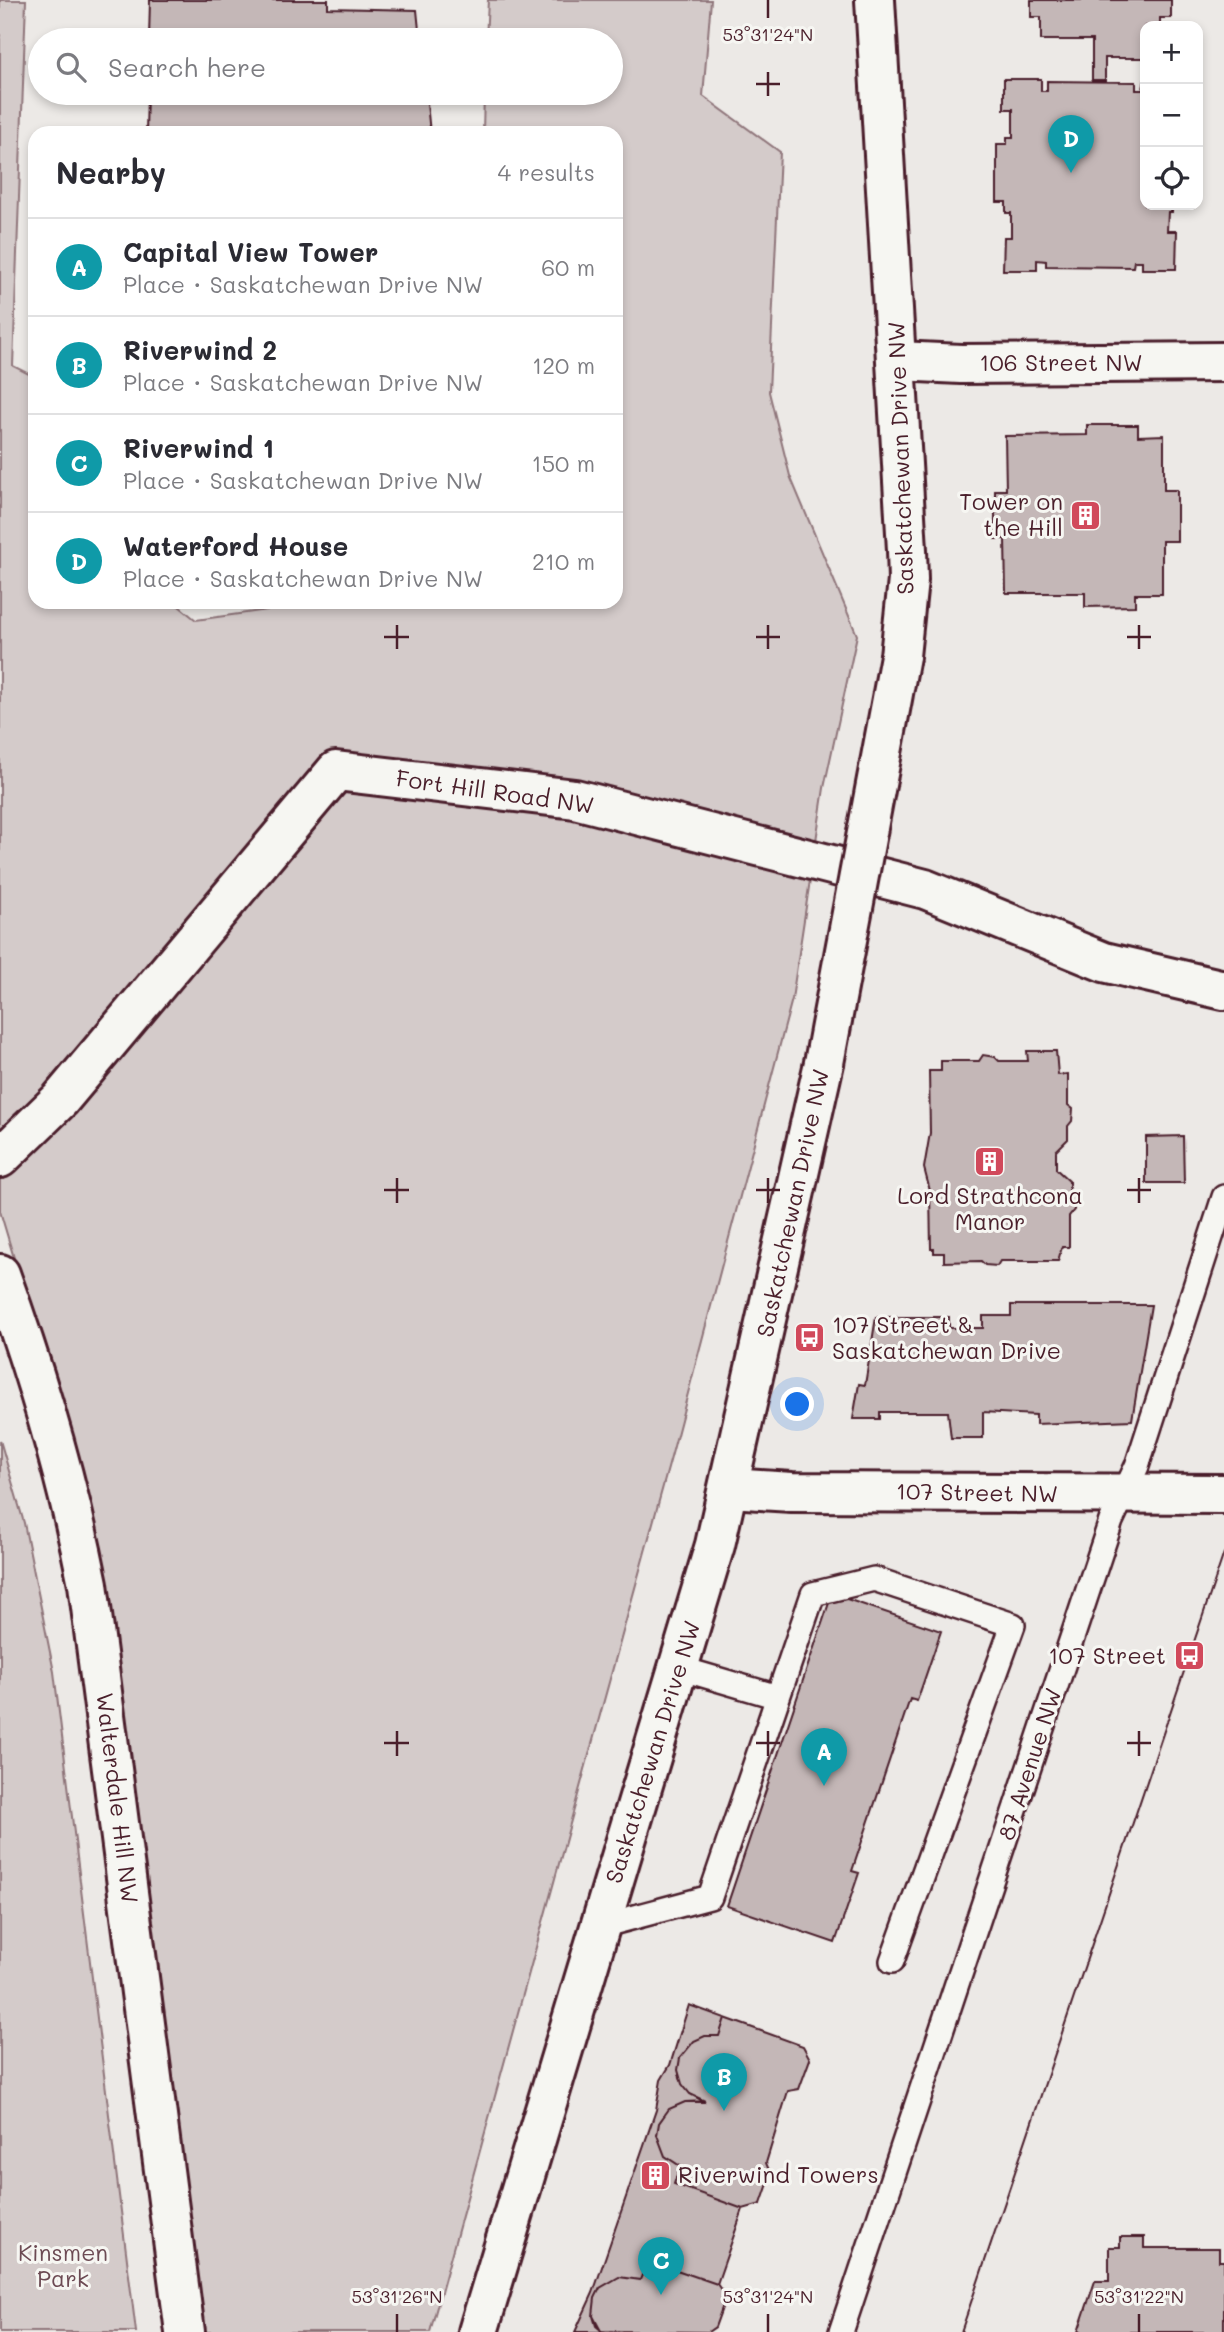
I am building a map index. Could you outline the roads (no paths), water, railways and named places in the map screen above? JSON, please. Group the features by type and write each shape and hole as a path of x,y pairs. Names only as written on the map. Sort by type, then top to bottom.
{"main road":[{"name":"Saskatchewan Drive NW","path":"478,2332 679,1668 729,1488 824,1063 900,656 908,580 898,360 875,0"},
{"name":"106 Street NW","path":"898,360 961,364 1224,362"},
{"name":"Fort Hill Road NW","path":"0,1158 60,1100 336,771 575,799 925,889 1104,962 1224,990"},
{"name":"Walterdale Hill NW","path":"0,1274 41,1392 71,1496 88,1584 185,2332"},
{"name":"107 Street NW","path":"729,1488 792,1492 1224,1494"}],"lane":[{"name":"87 Avenue NW","path":"841,2332 1111,1521 1137,1466 1224,1197"},
{"path":"601,1926 710,1897 813,1594 874,1579 1013,1625 892,1961"},
{"path":"679,1668 778,1697"}],"tram line":[{"path":"961,2332 1224,1553"}],"place":[{"name":"Waterford House","path":"1071,173"},
{"name":"Tower on the Hill","path":"1086,515"},
{"name":"Lord Strathcona Manor","path":"990,1162"},
{"name":"107 Street & Saskatchewan Drive","path":"809,1338"},
{"name":"107 Street","path":"1189,1656"},
{"name":"Capital View Tower","path":"824,1786"},
{"name":"Riverwind 2","path":"724,2111"},
{"name":"Riverwind Towers","path":"655,2175"},
{"name":"Riverwind 1","path":"661,2295"}],"park label":[{"name":"Kinsmen Park","path":"63,2266"}]}
